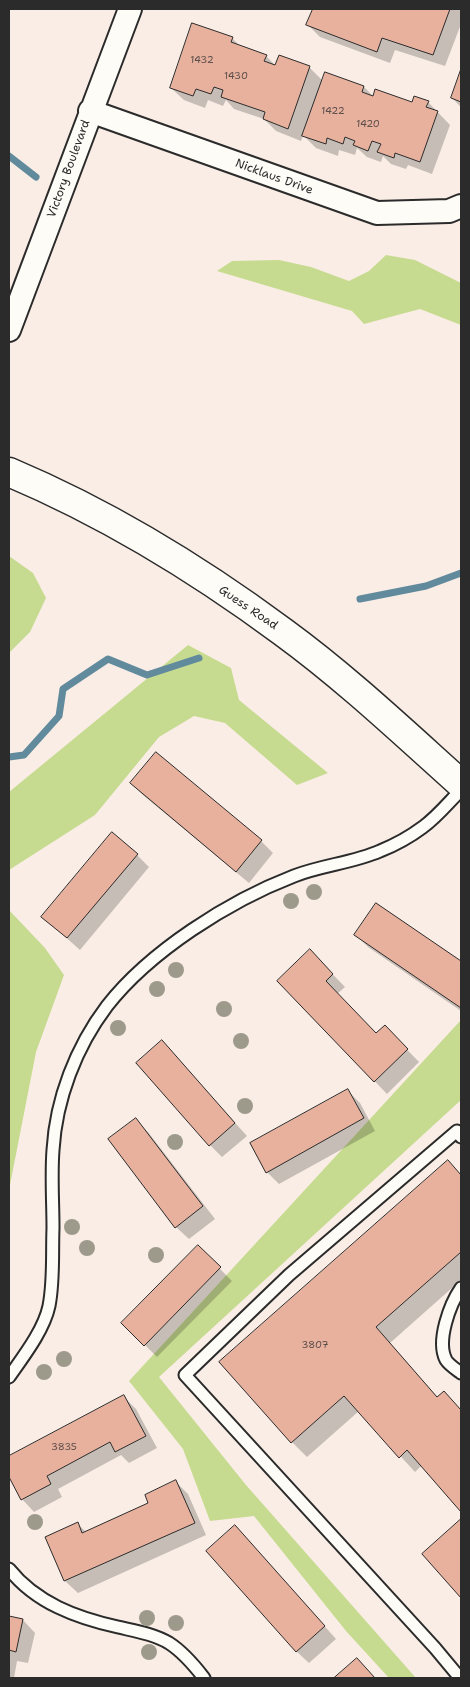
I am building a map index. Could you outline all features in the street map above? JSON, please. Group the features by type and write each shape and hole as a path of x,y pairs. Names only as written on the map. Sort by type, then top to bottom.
{"main road":[{"name":"Guess Road","path":"9,472 120,526 184,565 278,628 338,676 461,784"}],"street":[{"name":"Victory Boulevard","path":"9,330 130,9"},
{"name":"Nicklaus Drive","path":"90,111 377,214 449,211 461,206"}],"lane":[{"path":"9,1377 43,1323 49,1307 52,1272 53,1150 60,1100 74,1064 107,1006 133,978 165,950 246,897 294,876 380,852 424,827 461,790"},
{"path":"460,1678 435,1648 185,1374 318,1250 457,1131 461,1137"},
{"path":"461,1288 454,1298 442,1337 446,1360 461,1373"},
{"path":"9,1569 38,1595 63,1611 92,1621 143,1633 168,1643 190,1660 204,1678"}],"green space":[{"path":"386,255 415,260 461,283 461,325 420,309 364,324 352,311 217,271 232,261 279,260 311,267 349,281 369,271"},
{"path":"9,556 33,573 46,598 30,632 9,653"},
{"path":"188,645 231,668 239,700 328,773 297,785 225,723 194,716 159,737 95,815 9,870 9,792"},
{"path":"9,910 45,948 64,975 36,1052 9,1190"},
{"path":"461,1020 461,1100 159,1377 246,1485 416,1678 389,1678 346,1631 254,1516 210,1521 183,1449 129,1381"}],"building":[{"path":"313,9 450,9 433,55 382,38 377,52 306,25"},
{"path":"192,23 233,37 231,42 267,55 264,61 275,65 279,55 310,66 288,129 263,119 265,112 221,97 223,90 214,87 211,94 196,89 193,96 170,88"},
{"path":"461,69 461,102 451,98"},
{"path":"325,72 364,86 362,92 373,96 375,89 412,102 414,96 429,101 426,107 438,111 420,162 395,153 394,158 377,152 381,144 372,141 368,151 353,145 355,141 345,137 343,144 327,138 326,144 302,136"},
{"path":"156,752 262,840 236,872 130,783"},
{"path":"112,832 138,854 67,938 41,917"},
{"path":"376,903 461,961 461,1008 354,935"},
{"path":"310,949 333,974 326,981 376,1033 385,1025 408,1049 374,1082 277,981"},
{"path":"162,1040 235,1123 209,1146 136,1063"},
{"path":"348,1089 364,1118 266,1173 250,1143"},
{"path":"136,1118 203,1206 175,1228 108,1139"},
{"path":"448,1160 461,1175 461,1252 376,1327 437,1397 444,1391 461,1410 461,1512 407,1450 399,1458 344,1396 291,1443 219,1362"},
{"path":"198,1245 221,1267 144,1346 121,1323"},
{"path":"124,1395 146,1436 115,1452 110,1442 47,1476 51,1484 21,1500 9,1477 9,1456"},
{"path":"176,1480 195,1523 64,1581 45,1537 78,1522 82,1533 148,1503 145,1495"},
{"path":"461,1519 461,1598 422,1554"},
{"path":"235,1525 325,1626 296,1652 206,1551"},
{"path":"9,1616 23,1619 16,1652 9,1650"},
{"path":"357,1658 375,1678 334,1678"}],"waterway":[{"path":"9,156 36,177"},
{"path":"360,599 426,586 461,573"},
{"path":"9,757 24,755 59,716 63,689 108,659 147,675 199,658"}]}
